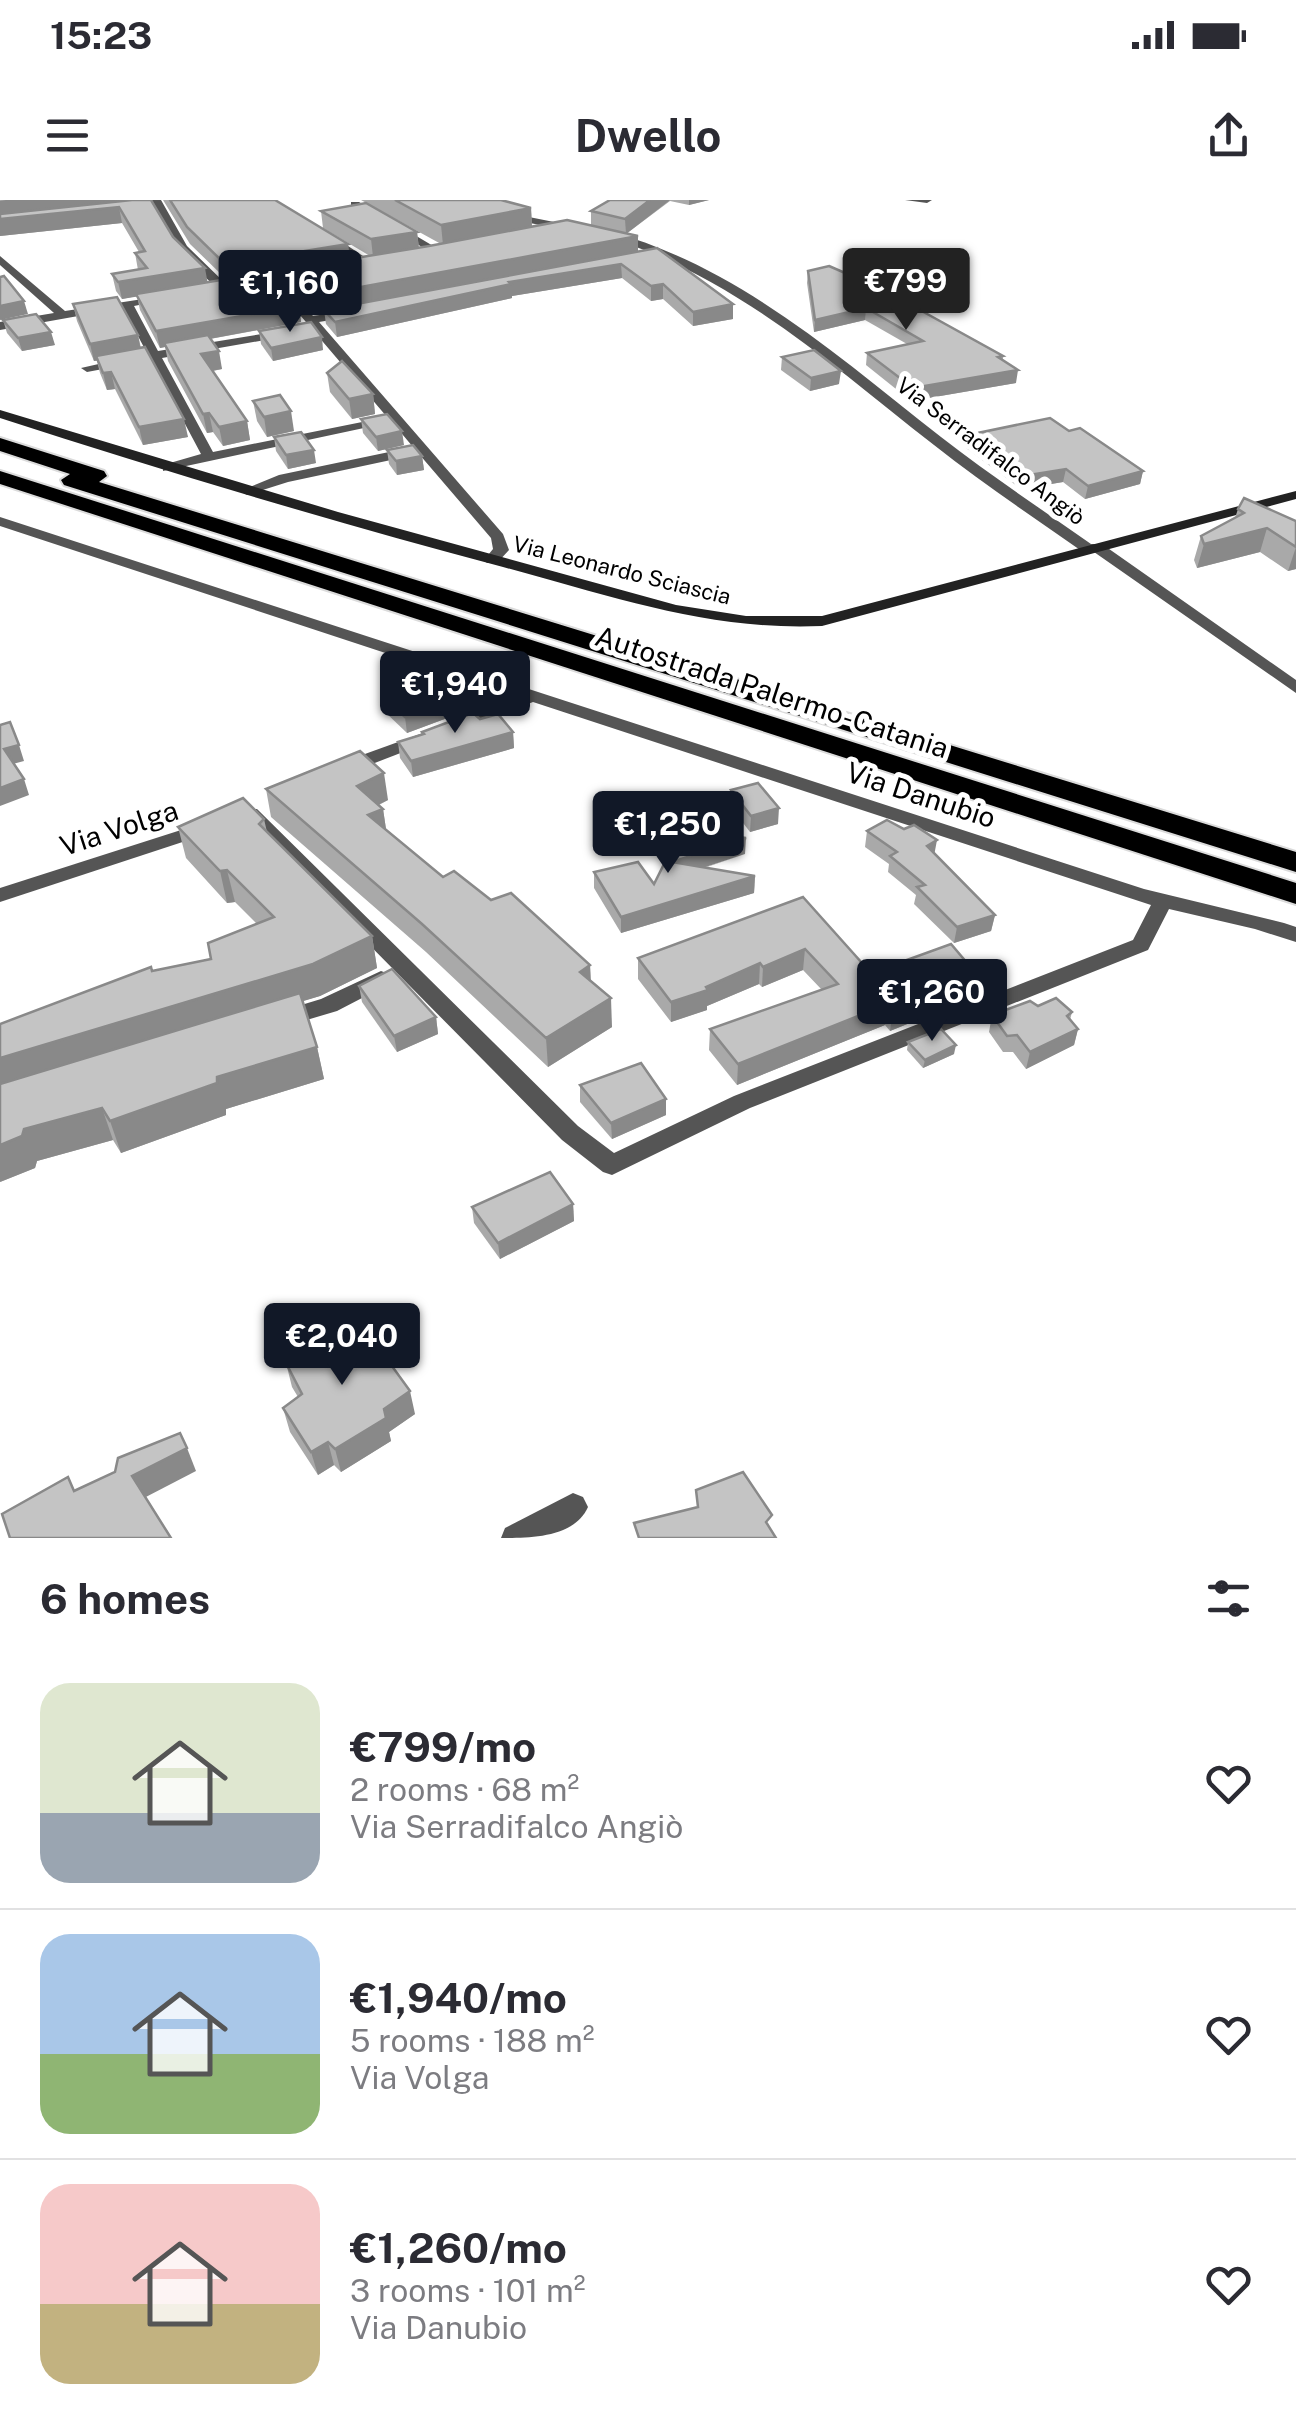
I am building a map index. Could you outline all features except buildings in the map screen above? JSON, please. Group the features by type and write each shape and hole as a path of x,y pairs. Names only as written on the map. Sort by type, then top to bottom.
{"highway":[{"path":"0,444 162,497 229,528"},
{"name":"Autostrada Palermo-Catania","path":"0,457 1296,862"},
{"name":"Autostrada Palermo-Catania","path":"0,477 402,610 1296,894"},
{"path":"0,486 258,570 402,610"}],"street":[{"path":"910,200 927,200"},
{"path":"139,208 158,203 175,241 222,288"},
{"path":"354,204 440,254"},
{"path":"500,214 584,230"},
{"path":"538,235 568,228"},
{"path":"316,231 368,264"},
{"name":"Via Serradifalco Angiò","path":"600,233 664,254 756,302 828,352 924,430 1296,688"},
{"path":"414,258 456,250"},
{"path":"645,258 664,254"},
{"path":"0,259 62,313"},
{"path":"350,267 384,262"},
{"path":"203,290 241,284"},
{"path":"0,326 184,294"},
{"path":"126,304 209,457"},
{"path":"300,308 498,537 502,550 492,560"},
{"path":"87,368 370,309"},
{"name":"Via Leonardo Sciascia","path":"0,414 168,468 492,560 712,620 774,626 822,621 1296,495"},
{"path":"168,468 397,418"},
{"path":"247,490 284,478 424,450"},
{"name":"Via Danubio","path":"0,522 1163,902 1260,921 1296,935"},
{"path":"320,780 532,696"},
{"name":"Via Volga","path":"0,895 259,808 403,968"},
{"path":"252,1028 329,1005 403,968 570,1134 612,1165 742,1102 1141,945 1163,902"},
{"path":"516,1538 573,1507"}]}
